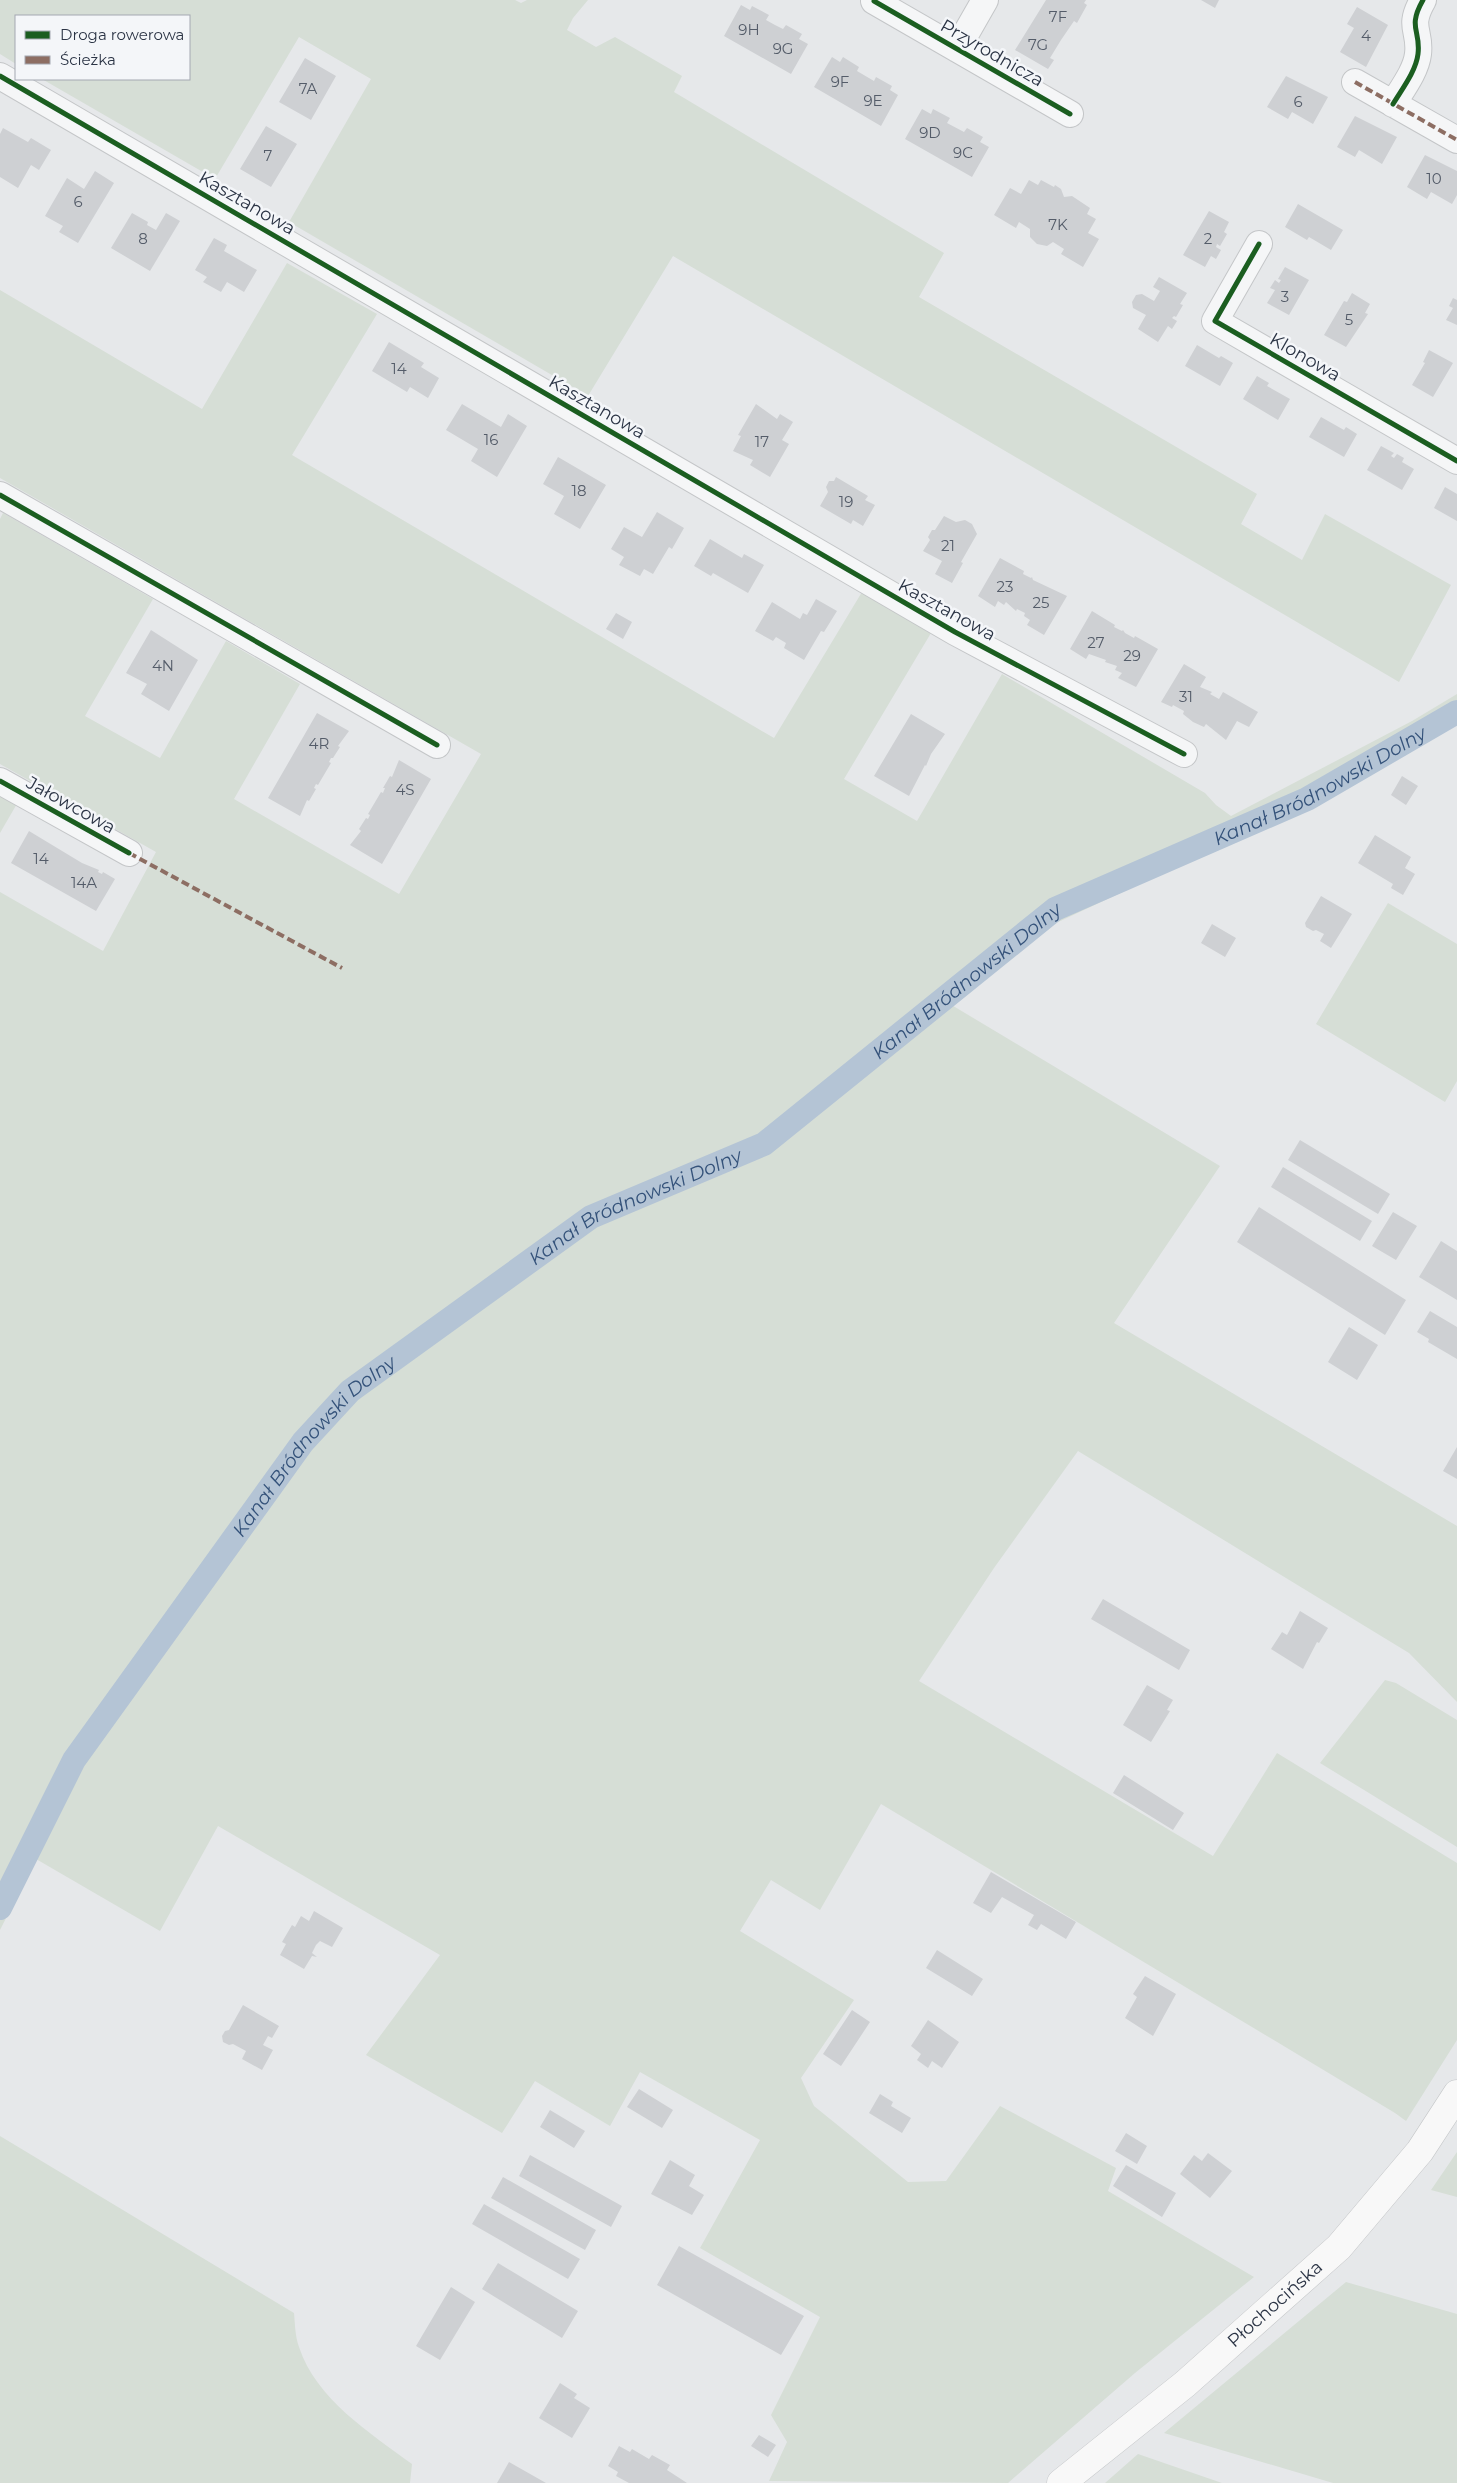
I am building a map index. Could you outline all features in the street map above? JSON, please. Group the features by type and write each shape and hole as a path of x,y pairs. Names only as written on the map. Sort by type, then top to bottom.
{"main road":[{"name":"Płochocińska","path":"1061,2483 1184,2384 1340,2247 1420,2151 1457,2094"}],"street":[{"name":"Przyrodnicza","path":"957,49 985,0"},
{"path":"1393,104 1416,62 1418,48 1414,22 1423,0"},
{"name":"Przyrodnicza","path":"874,1 1070,114"},
{"name":"Kasztanowa","path":"0,76 955,632 1184,754"},
{"path":"1355,82 1457,140"},
{"name":"Klonowa","path":"1259,244 1215,322 1457,461"},
{"path":"0,495 437,745"},
{"name":"Jałowcowa","path":"0,781 129,853"}],"shaded area":[{"path":"0,0 515,0 521,3 527,0 588,0 573,18 567,30 596,47 615,37 682,76 674,92 944,253 919,297 1257,494 1241,524 1302,560 1325,514 1451,585 1399,682 673,256 588,396 289,222 371,79 299,37 215,179 44,80 190,80 190,15 15,15 15,63 0,54"},
{"path":"287,263 377,314 292,455 774,738 862,592 931,633 844,779 917,821 1002,674 1205,793 1216,805 1231,816 1412,721 1457,694 1457,719 1388,762 1260,828 1041,930 950,1004 1220,1166 1114,1323 1457,1526 1457,1702 1409,1653 1078,1451 994,1568 919,1681 1213,1856 1277,1753 1457,1863 1457,2040 1406,2121 881,1804 820,1910 771,1880 740,1931 854,2000 801,2078 814,2106 908,2182 946,2181 1000,2106 1116,2168 1108,2191 1254,2277 1135,2373 1008,2483 769,2481 787,2442 771,2415 820,2317 700,2248 760,2140 640,2072 610,2126 535,2081 502,2133 366,2055 440,1955 218,1826 160,1931 36,1859 0,1930 0,892 103,951 156,852 0,764 0,519 3,513 153,599 85,716 160,758 226,641 300,684 234,799 399,894 481,754 0,478 0,290 202,409"},
{"path":"0,792 18,802 0,833"},
{"path":"1388,903 1457,944 1457,1081 1445,1102 1316,1024"},
{"path":"1385,1680 1396,1683 1457,1720 1457,1847 1320,1763"},
{"path":"0,2136 294,2313 299,2347 307,2366 318,2383 331,2399 362,2427 412,2464 410,2483 0,2483"},
{"path":"1457,2152 1457,2197 1431,2190"},
{"path":"1346,2282 1457,2314 1457,2483 1333,2483 1164,2433"},
{"path":"1138,2454 1222,2483 1105,2483"}],"building":[{"path":"1046,0 1086,0 1084,3 1087,5 1077,23 1074,21 1050,58 1054,60 1048,69 1015,50"},
{"path":"1201,0 1219,0 1215,8"},
{"path":"741,5 750,10 752,6 769,15 766,20 783,29 786,25 802,34 799,39 808,44 791,74 724,36"},
{"path":"1357,7 1388,25 1366,67 1340,52 1354,28 1347,24"},
{"path":"832,57 840,62 843,57 859,67 857,71 874,81 876,77 892,86 890,90 898,95 881,126 814,87"},
{"path":"305,58 336,76 311,120 279,102"},
{"path":"1286,76 1328,97 1313,124 1292,112 1288,119 1267,107"},
{"path":"922,109 931,114 933,109 950,118 947,123 964,132 967,128 983,137 980,142 989,147 972,177 905,139"},
{"path":"1355,116 1397,137 1382,164 1359,150 1355,157 1337,147"},
{"path":"266,126 297,144 271,187 240,169"},
{"path":"3,128 28,142 31,138 51,150 39,170 31,165 18,188 0,177 0,134"},
{"path":"1425,155 1457,171 1457,195 1452,204 1431,192 1427,199 1407,187"},
{"path":"95,171 114,183 78,243 59,232 63,226 45,216 67,178 84,189"},
{"path":"1029,180 1038,185 1041,180 1054,187 1055,185 1061,189 1064,197 1072,196 1090,208 1087,214 1096,219 1088,233 1099,239 1083,267 1061,254 1064,249 1053,242 1047,246 1037,244 1030,237 1030,229 1019,222 1016,228 994,215 1010,188 1021,194"},
{"path":"1298,204 1343,230 1331,250 1309,237 1307,240 1285,227"},
{"path":"1209,211 1229,222 1224,232 1227,234 1220,246 1217,244 1216,247 1221,250 1216,259 1211,256 1205,267 1183,255"},
{"path":"132,213 148,222 147,225 156,230 166,213 180,221 150,271 111,248"},
{"path":"214,238 227,245 224,251 257,270 244,292 227,282 221,292 203,282 207,277 195,270"},
{"path":"1285,267 1309,280 1289,315 1267,303 1275,290 1270,288 1275,280 1279,283 1281,280 1278,279"},
{"path":"1159,277 1187,293 1180,304 1183,305 1176,317 1172,318 1177,321 1172,329 1168,326 1158,342 1138,329 1146,315 1133,308 1132,302 1136,295 1142,294 1154,301 1160,291 1153,287"},
{"path":"1352,293 1370,304 1365,313 1368,314 1346,347 1324,335 1344,301 1347,302"},
{"path":"1453,298 1457,300 1457,325 1446,320 1453,308 1449,306"},
{"path":"389,342 424,363 421,367 439,378 428,398 410,387 407,392 372,371"},
{"path":"1197,345 1219,358 1221,356 1233,363 1220,386 1185,366"},
{"path":"1429,350 1453,363 1433,397 1412,385 1425,363 1423,362"},
{"path":"1257,376 1269,383 1267,386 1290,399 1278,420 1243,399"},
{"path":"462,404 501,427 508,414 527,426 497,477 471,461 478,449 446,430"},
{"path":"756,404 777,419 780,414 793,422 782,440 789,444 770,477 750,465 753,460 733,451 741,436 738,435"},
{"path":"1321,417 1344,430 1346,427 1357,434 1344,457 1309,437"},
{"path":"1381,446 1394,453 1391,456 1394,458 1397,454 1404,458 1402,462 1414,469 1402,490 1367,470"},
{"path":"558,457 606,485 580,529 554,514 564,496 543,484"},
{"path":"836,477 868,496 865,500 875,505 863,526 853,520 851,524 820,506 828,492 826,487 829,481 834,481"},
{"path":"1445,487 1457,494 1457,521 1434,508"},
{"path":"657,512 684,528 672,549 669,547 653,574 644,569 640,576 619,565 624,557 611,549 624,527 642,537"},
{"path":"944,516 956,522 965,520 972,524 977,534 961,562 963,563 952,583 935,574 942,561 923,551 930,540 928,537 932,530 935,530"},
{"path":"710,539 742,558 744,554 764,565 748,593 713,573 711,576 694,566"},
{"path":"1000,558 1024,571 1023,574 1032,577 1033,580 1067,596 1044,635 1027,625 1030,620 1024,616 1025,613 1017,609 1016,611 1006,602 1004,605 998,601 995,607 978,596"},
{"path":"816,599 837,611 824,632 821,631 804,660 784,648 786,643 776,637 773,641 755,631 772,602 800,619 803,613 807,615"},
{"path":"1092,611 1115,625 1114,627 1158,649 1136,687 1118,678 1122,673 1115,670 1117,666 1089,654 1086,659 1070,649"},
{"path":"616,613 632,622 623,639 606,629"},
{"path":"151,630 198,660 169,711 141,694 147,684 126,673"},
{"path":"1184,664 1206,677 1200,687 1212,692 1210,694 1219,699 1223,692 1258,712 1249,727 1237,721 1226,740 1206,724 1204,727 1193,722 1183,714 1184,711 1173,705 1172,707 1161,702"},
{"path":"317,713 349,731 338,746 340,747 333,758 331,758 329,762 331,763 318,785 316,784 314,788 316,789 309,801 307,800 300,816 268,798"},
{"path":"911,714 945,734 931,754 909,796 874,776"},
{"path":"399,760 431,779 382,864 350,845 361,831 359,829 366,818 368,819 370,815 368,814 381,792 383,793 385,788 383,788 390,776 392,777"},
{"path":"1402,776 1418,786 1406,805 1391,795"},
{"path":"29,831 82,863 99,870 98,872 102,874 103,872 115,879 96,911 11,863"},
{"path":"1375,835 1411,857 1405,868 1415,874 1403,895 1391,888 1393,884 1358,863"},
{"path":"1321,896 1352,914 1331,948 1320,941 1324,934 1306,927 1305,923"},
{"path":"1212,924 1236,938 1225,957 1201,943"},
{"path":"1300,1140 1390,1194 1378,1214 1288,1160"},
{"path":"1283,1167 1372,1221 1360,1241 1271,1187"},
{"path":"1259,1207 1406,1300 1385,1335 1237,1242"},
{"path":"1393,1212 1417,1226 1396,1260 1372,1246"},
{"path":"1441,1241 1457,1251 1457,1300 1419,1277"},
{"path":"1430,1311 1457,1327 1457,1359 1428,1342 1429,1339 1417,1332"},
{"path":"1349,1327 1378,1345 1357,1380 1328,1362"},
{"path":"1457,1447 1457,1479 1443,1471"},
{"path":"1103,1599 1190,1650 1179,1670 1091,1619"},
{"path":"1300,1611 1328,1628 1319,1643 1317,1642 1303,1669 1271,1649 1282,1632 1287,1635"},
{"path":"1147,1685 1173,1700 1167,1710 1170,1711 1151,1742 1123,1725"},
{"path":"1124,1775 1184,1813 1173,1830 1113,1793"},
{"path":"991,1872 1076,1922 1066,1939 1041,1924 1037,1930 1028,1925 1034,1915 1002,1897 991,1913 973,1903"},
{"path":"314,1911 343,1928 332,1947 320,1941 316,1945 312,1953 317,1957 312,1956 304,1969 280,1955 286,1944 282,1942 292,1925 295,1927 301,1916 309,1921"},
{"path":"937,1950 983,1979 972,1996 926,1968"},
{"path":"1145,1976 1176,1994 1153,2036 1125,2018 1137,1997 1133,1994"},
{"path":"243,2005 279,2026 272,2038 268,2036 263,2045 273,2050 262,2070 242,2059 246,2051 233,2044 229,2045 223,2042 222,2036 225,2031 229,2030"},
{"path":"852,2010 870,2022 841,2066 823,2054"},
{"path":"928,2020 959,2042 942,2068 932,2061 928,2068 917,2060 921,2054 911,2046"},
{"path":"639,2089 673,2110 662,2128 627,2107"},
{"path":"880,2094 893,2102 891,2106 911,2118 902,2133 869,2113"},
{"path":"550,2110 585,2131 574,2148 540,2127"},
{"path":"1126,2133 1147,2146 1137,2164 1115,2151"},
{"path":"1208,2153 1232,2171 1210,2198 1180,2174 1194,2155 1202,2161"},
{"path":"530,2155 622,2206 611,2227 519,2176"},
{"path":"670,2160 695,2175 689,2186 704,2195 692,2215 651,2194"},
{"path":"1126,2165 1176,2193 1162,2217 1113,2186"},
{"path":"503,2177 596,2230 585,2250 491,2198"},
{"path":"484,2204 580,2259 568,2279 472,2224"},
{"path":"679,2246 804,2316 781,2355 657,2285"},
{"path":"498,2263 578,2311 562,2338 482,2289"},
{"path":"451,2287 475,2302 440,2360 416,2346"},
{"path":"560,2383 577,2394 574,2398 590,2408 572,2438 539,2418"},
{"path":"759,2435 776,2445 768,2457 751,2446"},
{"path":"619,2446 630,2452 632,2449 649,2459 652,2455 670,2465 667,2470 687,2483 629,2483 616,2476 618,2472 608,2466"},
{"path":"509,2462 546,2483 497,2483"}],"waterway":[{"name":"Kanał Bródnowski Dolny","path":"0,1908 74,1760 303,1442 350,1391 591,1217 764,1144 1055,909 1307,799 1457,712"}],"marked path":[{"path":"1355,82 1457,140"},
{"path":"129,853 342,968"}],"cycle path":[{"path":"1393,104 1415,67 1418,54 1415,23 1418,9 1423,0"},
{"path":"874,1 1070,114"},
{"path":"0,76 955,632 1184,754"},
{"path":"1259,244 1215,321 1457,461"},
{"path":"0,495 437,745"},
{"path":"0,781 129,853"}]}
